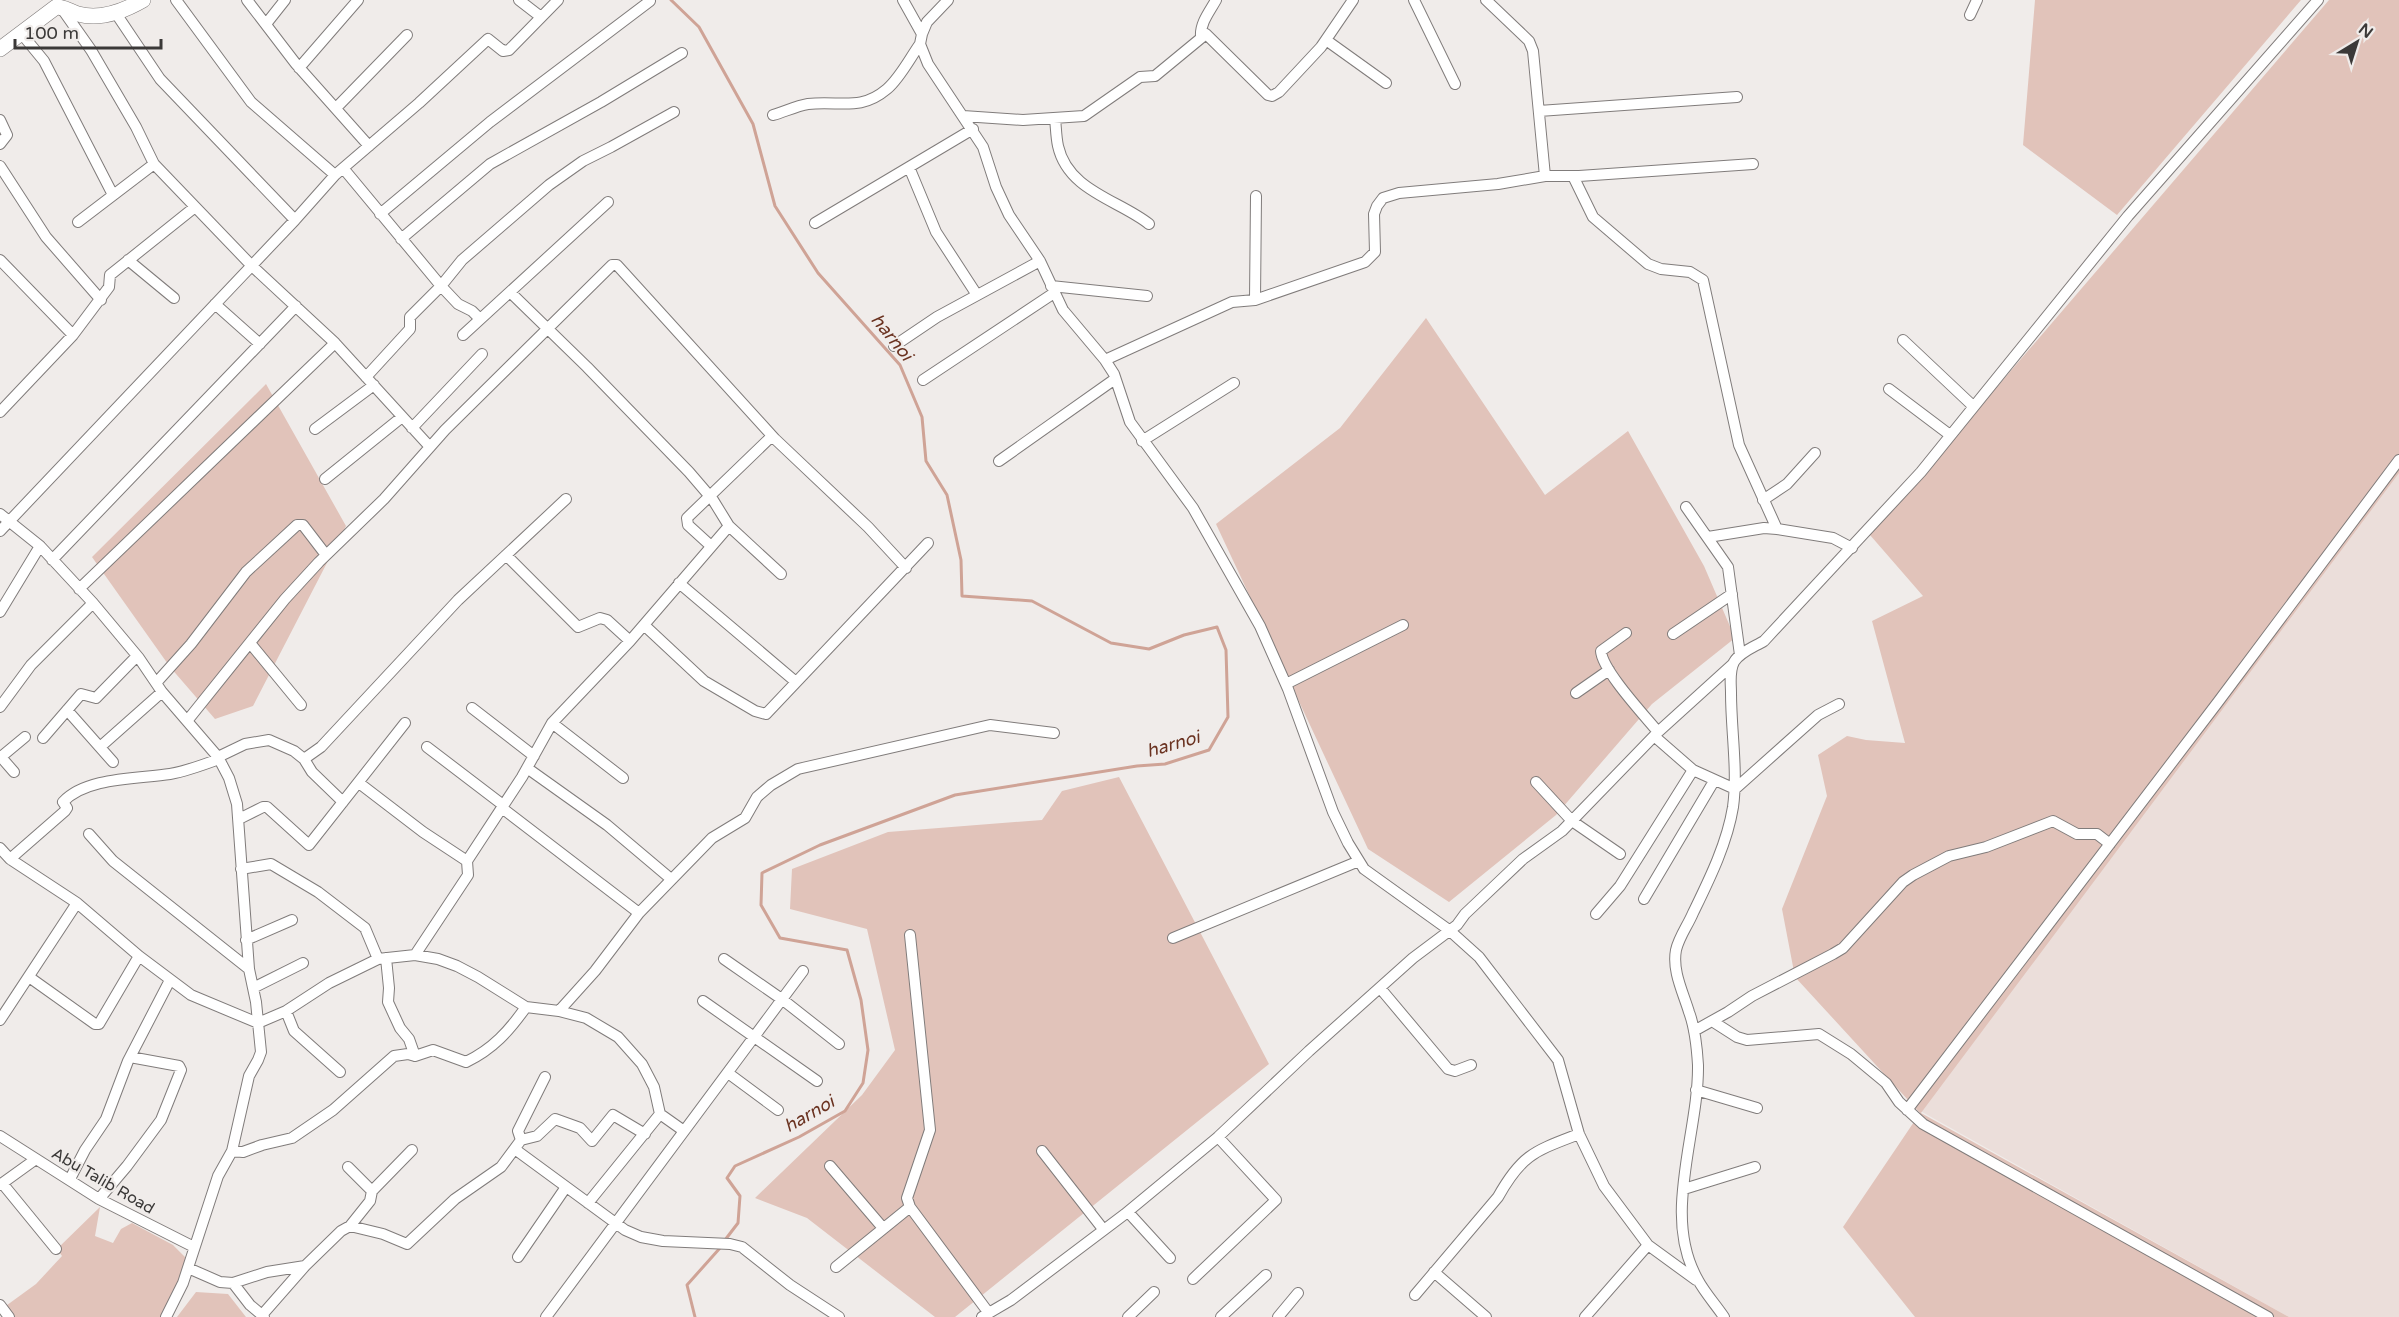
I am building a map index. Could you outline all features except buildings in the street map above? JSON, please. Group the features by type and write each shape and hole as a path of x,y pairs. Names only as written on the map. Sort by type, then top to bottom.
{"street":[{"path":"59,4 90,16 115,12 143,0"},
{"path":"176,0 251,102 339,171 380,214 458,304 472,311 480,319"},
{"path":"247,0 299,68 369,146"},
{"path":"266,24 285,0"},
{"path":"299,68 358,0"},
{"path":"519,0 541,17"},
{"path":"0,531 339,171 488,39 503,51 509,50 558,0"},
{"path":"903,0 921,39 928,64 983,147 996,187 1009,215 1040,261 1063,310 1105,360 1115,379 1130,422 1199,518 1260,627 1286,684 1333,812 1359,861 1364,869 1449,930 1479,957 1558,1060 1579,1134 1604,1185 1648,1245 1698,1281"},
{"path":"773,116 806,104 854,105 867,101 888,89 921,39 927,22 948,0"},
{"path":"1201,36 1207,16 1216,0"},
{"path":"963,116 1023,120 1084,116 1140,77 1155,76 1206,34 1268,95 1272,96 1279,92 1326,40 1353,0"},
{"path":"1414,0 1455,84"},
{"path":"1486,0 1529,41 1533,51 1545,176"},
{"path":"1970,15 1977,0"},
{"path":"910,935 930,1130 907,1198 910,1207 985,1315 1011,1300 1128,1212 1218,1137 1380,988 1457,925 1465,914 1523,859 1562,831 1656,734 1737,659 1764,641 1921,472 1972,406 2128,216 2318,0"},
{"path":"380,214 490,122 651,1"},
{"path":"2,44 21,33 59,4"},
{"path":"59,4 91,50 154,164 252,266 335,342 430,447"},
{"path":"115,12 160,79 295,220"},
{"path":"21,33 44,61 113,195"},
{"path":"336,108 407,35"},
{"path":"1326,40 1386,83"},
{"path":"401,239 490,164 602,102 682,53"},
{"path":"1539,111 1737,97"},
{"path":"315,429 370,381 410,329 410,317 441,286 462,260 549,184 582,160 612,147 674,112"},
{"path":"1055,118 1058,148 1068,168 1086,188 1149,224"},
{"path":"0,120 7,135 0,144"},
{"path":"816,223 973,129"},
{"path":"78,222 154,164"},
{"path":"1105,360 1232,302 1255,300 1365,262 1375,252 1374,214 1383,198 1399,193 1498,184 1545,176 1753,164"},
{"path":"0,166 46,237 101,300"},
{"path":"909,167 936,232 977,295"},
{"path":"1573,176 1593,218 1648,264 1661,269 1690,272 1703,280 1739,445 1777,529"},
{"path":"1255,300 1256,196"},
{"path":"463,335 608,202"},
{"path":"0,412 73,335 101,300 109,287 110,274 195,207"},
{"path":"0,260 73,335"},
{"path":"128,260 174,298"},
{"path":"894,346 937,317 1040,261"},
{"path":"187,721 289,595 326,555 384,499 430,447 612,265 617,265 772,436 868,527 906,568"},
{"path":"923,380 1053,289 1147,296"},
{"path":"510,292 548,328 710,495 729,526 781,574"},
{"path":"216,304 260,344"},
{"path":"52,560 296,306"},
{"path":"1903,340 1972,406"},
{"path":"79,589 335,342"},
{"path":"412,428 482,354"},
{"path":"999,461 1115,379"},
{"path":"1142,441 1234,383"},
{"path":"1890,389 1950,435"},
{"path":"325,479 402,417"},
{"path":"711,546 688,525 687,518 772,436"},
{"path":"1763,500 1787,484 1815,453"},
{"path":"1908,1110 2399,460"},
{"path":"304,759 321,747 410,649 566,499"},
{"path":"1686,507 1728,567 1737,659 1731,674 1734,789 1728,826 1719,854 1676,949 1679,982 1694,1031 1698,1066 1684,1189 1683,1238 1698,1281 1724,1317"},
{"path":"0,514 40,546 93,603 219,758 229,778 239,819 246,939 261,1052 249,1076 232,1151 218,1176 178,1297 166,1317"},
{"path":"100,747 159,687 246,572 297,525 303,525 326,555"},
{"path":"415,955 468,875 466,861 527,768 552,723 630,641 729,526"},
{"path":"1708,537 1764,528 1833,538 1852,548"},
{"path":"644,625 704,681 762,714 766,714 928,543"},
{"path":"0,612 25,575 40,546"},
{"path":"506,555 578,627 600,618 607,620 630,641"},
{"path":"678,583 795,682"},
{"path":"1673,634 1732,594"},
{"path":"0,707 32,664 93,603"},
{"path":"1286,684 1403,625"},
{"path":"1626,633 1601,651 1609,670 1656,734 1693,770 1734,789"},
{"path":"250,643 301,705"},
{"path":"42,738 81,694 96,698 137,656"},
{"path":"1576,693 1609,670"},
{"path":"1734,789 1818,714 1839,704"},
{"path":"471,708 534,756"},
{"path":"67,710 113,762"},
{"path":"239,819 267,807 309,845 405,723"},
{"path":"552,723 623,778"},
{"path":"559,1011 595,971 639,913 711,837 745,818 757,797 771,785 798,770 990,725 1054,733"},
{"path":"14,772 0,756 25,737"},
{"path":"10,859 65,811 67,808 63,802 67,798 86,787 190,770 245,744 269,740 294,751 343,802"},
{"path":"427,747 639,913"},
{"path":"527,768 607,825 671,879"},
{"path":"1596,914 1620,886 1693,770"},
{"path":"1644,900 1714,781"},
{"path":"1536,782 1572,821 1620,854"},
{"path":"359,783 423,832 466,861"},
{"path":"1694,1031 1752,996 1843,948 1904,882 1949,856 1986,847 2053,821 2077,834 2097,834 2110,844"},
{"path":"89,834 113,861 249,969"},
{"path":"0,848 10,859 76,903 139,956 191,995 258,1023 286,1011 329,983 382,959 415,955 458,966 526,1007 559,1011 586,1018 618,1037 642,1064 654,1087 660,1114 684,1131"},
{"path":"1173,938 1359,861"},
{"path":"241,869 272,864 318,892 365,928 382,959 388,1002 400,1028 409,1039 415,1056"},
{"path":"0,1020 76,903"},
{"path":"246,939 292,920"},
{"path":"29,977 95,1024 99,1024 139,956"},
{"path":"724,959 783,1000 839,1044"},
{"path":"253,988 303,963"},
{"path":"546,1317 803,971"},
{"path":"70,1179 85,1150 106,1119 130,1057 170,980"},
{"path":"1380,988 1448,1069 1455,1071 1471,1065"},
{"path":"703,1001 817,1081"},
{"path":"232,1151 243,1152 292,1138 333,1110 394,1056 408,1054 415,1056 433,1050 466,1062 480,1055 505,1035 526,1007"},
{"path":"286,1011 294,1031 340,1072"},
{"path":"1712,1021 1737,1037 1747,1040 1819,1034 1851,1054 1886,1083 1899,1102 1923,1124 2268,1317"},
{"path":"99,1199 127,1167 161,1120 181,1070 179,1066 130,1057"},
{"path":"728,1073 778,1110"},
{"path":"545,1077 518,1131 518,1145 566,1187 617,1224 641,1237 730,1244 742,1247 790,1285 839,1317"},
{"path":"1696,1090 1757,1108"},
{"path":"588,1203 660,1114"},
{"path":"350,1226 383,1234 407,1244 455,1199 501,1167 518,1145 537,1136 555,1119 579,1128 592,1141 614,1115 645,1134"},
{"path":"1415,1295 1498,1197 1527,1157 1536,1151 1579,1134"},
{"name":"Abu Talib Road","path":"0,1136 99,1199 194,1247"},
{"path":"1193,1280 1276,1200 1218,1137"},
{"path":"233,1283 250,1305 263,1316 304,1266 341,1231 350,1226 370,1201 372,1191 412,1150"},
{"path":"1042,1151 1103,1229"},
{"path":"36,1159 1,1184 56,1249"},
{"path":"830,1166 883,1228"},
{"path":"348,1167 372,1191"},
{"path":"1684,1189 1755,1167"},
{"path":"518,1257 566,1187"},
{"path":"836,1267 910,1207"},
{"path":"1128,1212 1170,1258"},
{"path":"1586,1317 1648,1245"},
{"path":"188,1268 220,1282 233,1283 267,1272 304,1266"},
{"path":"1434,1272 1486,1317"},
{"path":"1221,1317 1266,1275"},
{"path":"1128,1317 1154,1292"},
{"path":"1278,1317 1298,1293"},
{"path":"0,1305 9,1317"}],"shaded area":[{"path":"2035,0 2301,0 2117,215 2023,145"},
{"path":"2329,0 2399,0 2399,473 1921,1113 2289,1317 1915,1317 1843,1227 1920,1113 1795,977 1782,909 1827,796 1818,755 1847,736 1905,743 1872,621 1923,596 1870,535"},
{"path":"1426,318 1545,495 1628,431 1704,566 1735,638 1652,704 1556,815 1449,902 1368,849 1216,524 1340,428"},
{"path":"266,384 346,526 253,706 215,719 170,667 92,557"},
{"path":"2399,470 2399,1317 2289,1317 1915,1108"},
{"path":"1119,777 1269,1064 955,1317 935,1317 807,1218 755,1198 862,1095 895,1050 867,929 790,909 792,869 888,832 1042,820 1062,791"},
{"path":"100,1207 95,1236 113,1243 121,1229 132,1223 173,1245 185,1257 184,1277 163,1317 10,1317 3,1308 36,1284 62,1256 57,1249"},
{"path":"196,1292 228,1294 246,1317 177,1317"}],"waterway":[{"name":"harnoi","path":"671,0 699,27 753,124 775,206 818,273 900,365 922,417 926,461 947,495 961,560 962,596 1032,601 1111,643 1149,649 1184,635 1217,627 1226,650 1228,717 1209,750 1165,764 1137,766 955,795 820,845 762,873 761,905 780,938 847,950 861,1000 868,1050 863,1083 845,1111 799,1137 735,1166 727,1178 740,1196 738,1223 725,1240"},
{"name":"harnoi","path":"695,1317 687,1285 720,1248"}]}
